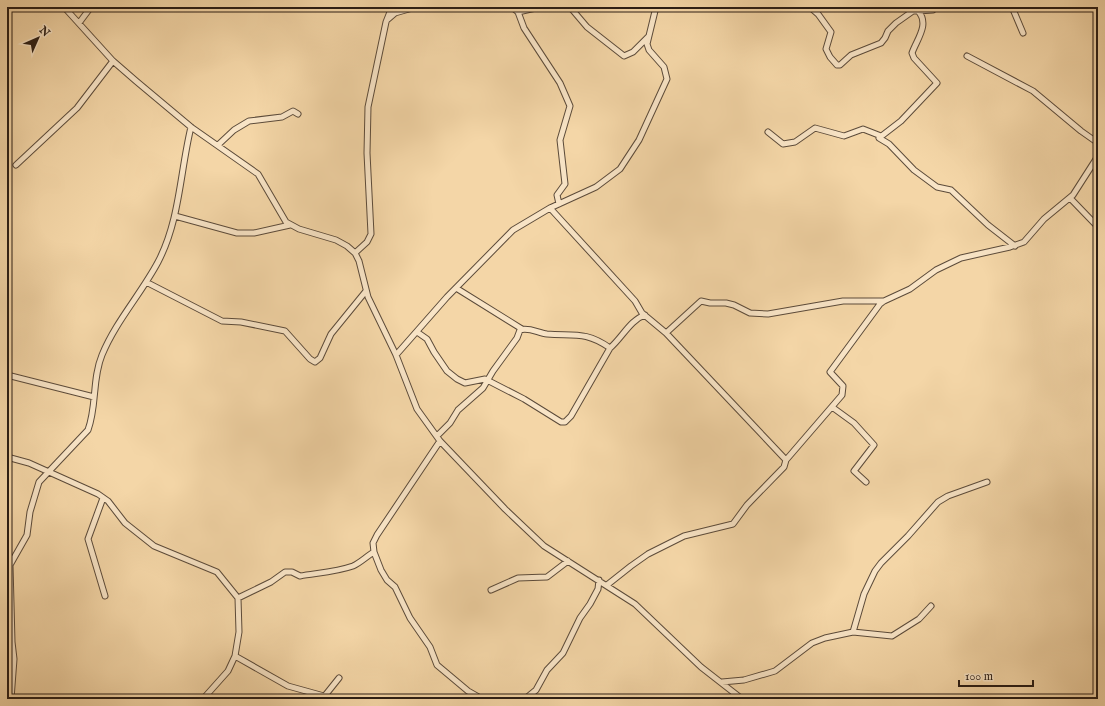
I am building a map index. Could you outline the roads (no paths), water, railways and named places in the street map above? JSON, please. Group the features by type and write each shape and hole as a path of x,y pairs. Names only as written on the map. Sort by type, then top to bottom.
{"street":[{"path":"64,7 113,61 191,126 258,174 282,218 290,225 336,240 355,253 361,267 366,291 396,355 417,409 438,439 528,532 544,546 635,604 697,663 742,699"},
{"path":"79,22 91,7"},
{"path":"355,253 367,242 371,234 367,128 372,86 386,22 392,7"},
{"path":"386,22 395,13 416,7"},
{"path":"512,7 518,12 524,28 560,83 570,106 560,140 565,184 557,195 558,204"},
{"path":"518,12 540,7"},
{"path":"570,7 587,27 621,55 626,56 633,52 648,37"},
{"path":"396,355 456,288 513,230 550,208 577,197 609,179 620,169 639,140 666,79 664,67 649,50 648,37 656,7"},
{"path":"810,7 831,32 826,49 830,57 837,65 840,65 851,55 881,43 888,31 913,11 917,9 932,10 936,7"},
{"path":"1012,7 1023,33"},
{"path":"881,136 901,121 937,83 912,53 924,23 922,15 917,9"},
{"path":"967,56 1033,91 1080,131 1098,143"},
{"path":"16,165 77,108 113,61"},
{"path":"218,145 234,130 249,121 282,117 293,111 298,114"},
{"path":"11,699 14,659 8,565 27,535 30,512 39,482 88,430 91,421 98,368 106,347 125,312 146,282 161,255 175,216 191,126"},
{"path":"768,132 783,144 795,142 815,128 844,136 863,129 881,136"},
{"path":"881,136 880,139 889,144 914,170 937,187 951,190 988,225 1014,246"},
{"path":"666,333 701,301 710,304 726,303 750,313 768,314 843,301 884,301 905,292 919,284 936,270 961,258 1014,246 1024,242 1044,220 1070,198 1098,156"},
{"path":"1070,198 1098,227"},
{"path":"550,208 645,315 666,333 786,460"},
{"path":"175,216 237,232 254,233 290,225"},
{"path":"146,282 222,321 245,322 285,331 310,359 315,362 320,358 331,334 366,291"},
{"path":"456,288 522,329 548,334 582,334 594,338 610,348"},
{"path":"607,585 630,566 648,554 684,536 733,524 751,501 784,467 786,460 842,395 843,389 840,382 830,372 831,369 884,301"},
{"path":"417,332 427,339 447,372 458,379 465,383 479,379 487,381 530,402 553,419 565,422 587,390 610,348 619,340 634,320 645,315"},
{"path":"482,699 468,691 437,665 430,647 410,618 395,587 384,575 374,552 374,543 377,535 458,410 480,392 522,329"},
{"path":"7,375 94,397"},
{"path":"832,407 854,423 874,445 854,470 866,482"},
{"path":"7,457 29,463 103,498 126,523 154,546 217,572 238,598 239,632 235,656 228,672 203,699"},
{"path":"853,632 864,594 875,571 881,563 908,536 938,502 986,482"},
{"path":"103,498 88,539 105,596"},
{"path":"238,598 271,582 285,572 292,572 300,576 310,573 321,573 352,566 374,552"},
{"path":"491,590 518,578 547,578 568,561"},
{"path":"525,699 536,690 546,670 563,653 580,618 598,589 599,580"},
{"path":"722,682 744,680 775,671 812,643 825,638 853,632 892,636 919,619 931,606"},
{"path":"235,656 288,686 323,698 339,678"}]}
